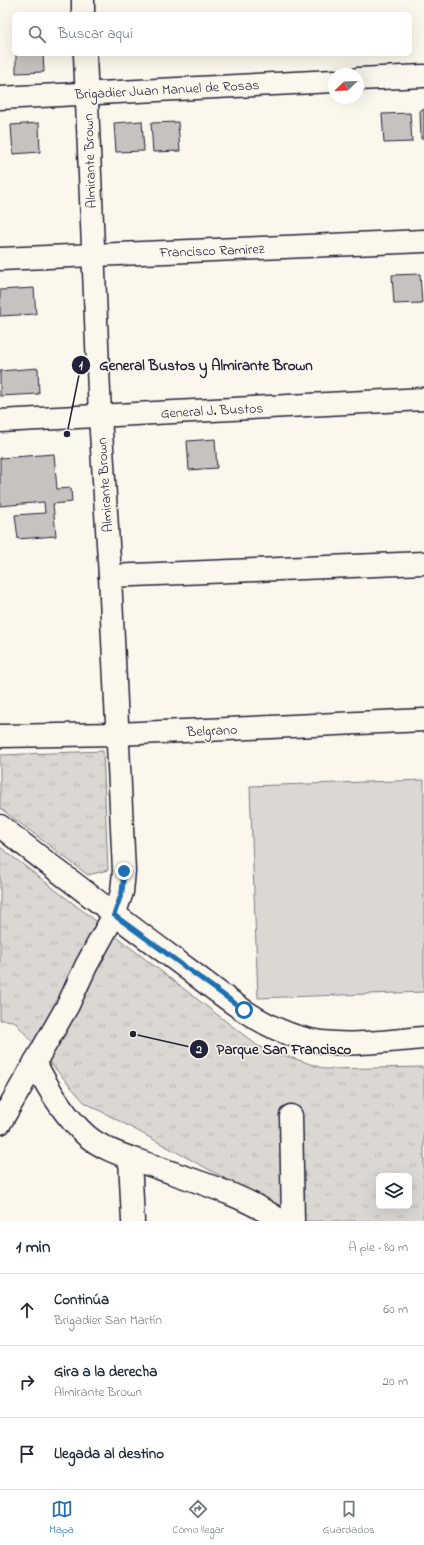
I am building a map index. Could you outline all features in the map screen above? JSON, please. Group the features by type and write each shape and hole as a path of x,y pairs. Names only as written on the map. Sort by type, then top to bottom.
{"street":[{"path":"83,0 83,12"},
{"name":"Almirante Brown","path":"0,1123 68,1005 86,966 114,915 122,892 124,871 110,576 100,416 85,56"},
{"path":"364,80 424,76"},
{"name":"Brigadier Juan Manuel de Rosas","path":"0,98 328,81"},
{"name":"Francisco Ramirez","path":"0,259 424,241"},
{"name":"General J. Bustos","path":"0,421 424,399"},
{"path":"110,576 424,563"},
{"name":"Belgrano","path":"0,736 117,734 424,720"},
{"path":"0,826 114,915 244,1010 272,1027 298,1037 325,1042 352,1043 424,1038"},
{"path":"35,1062 47,1087 54,1097 88,1136 112,1151 236,1196 281,1221"},
{"path":"291,1116 293,1221"},
{"path":"130,1158 133,1221"}],"green space":[{"path":"103,751 108,870 88,875 0,808 0,755"},
{"path":"424,780 424,992 258,998 250,786"},
{"path":"0,847 258,1046 325,1069 424,1067 424,1221 304,1221 84,1102 14,1021 0,1020"}],"building":[{"path":"16,56 43,56 44,72 16,73"},
{"path":"424,109 424,138 421,139 420,110"},
{"path":"410,113 412,142 384,143 382,114"},
{"path":"142,121 144,151 116,152 114,123"},
{"path":"178,122 180,151 153,152 151,123"},
{"path":"39,123 40,152 13,154 11,125"},
{"path":"420,274 422,303 394,304 392,275"},
{"path":"34,288 36,314 0,316 0,290"},
{"path":"38,368 39,394 0,396 0,371"},
{"path":"215,439 217,468 189,470 187,441"},
{"path":"54,454 57,489 71,488 72,502 53,504 56,536 18,539 15,515 45,513 44,502 0,506 0,458"}],"place":[{"name":"General Bustos y Almirante Brown","path":"67,434"},
{"name":"Parque San Francisco","path":"133,1034"}],"route":[{"path":"124,871 122,892 114,915 244,1010"}]}
